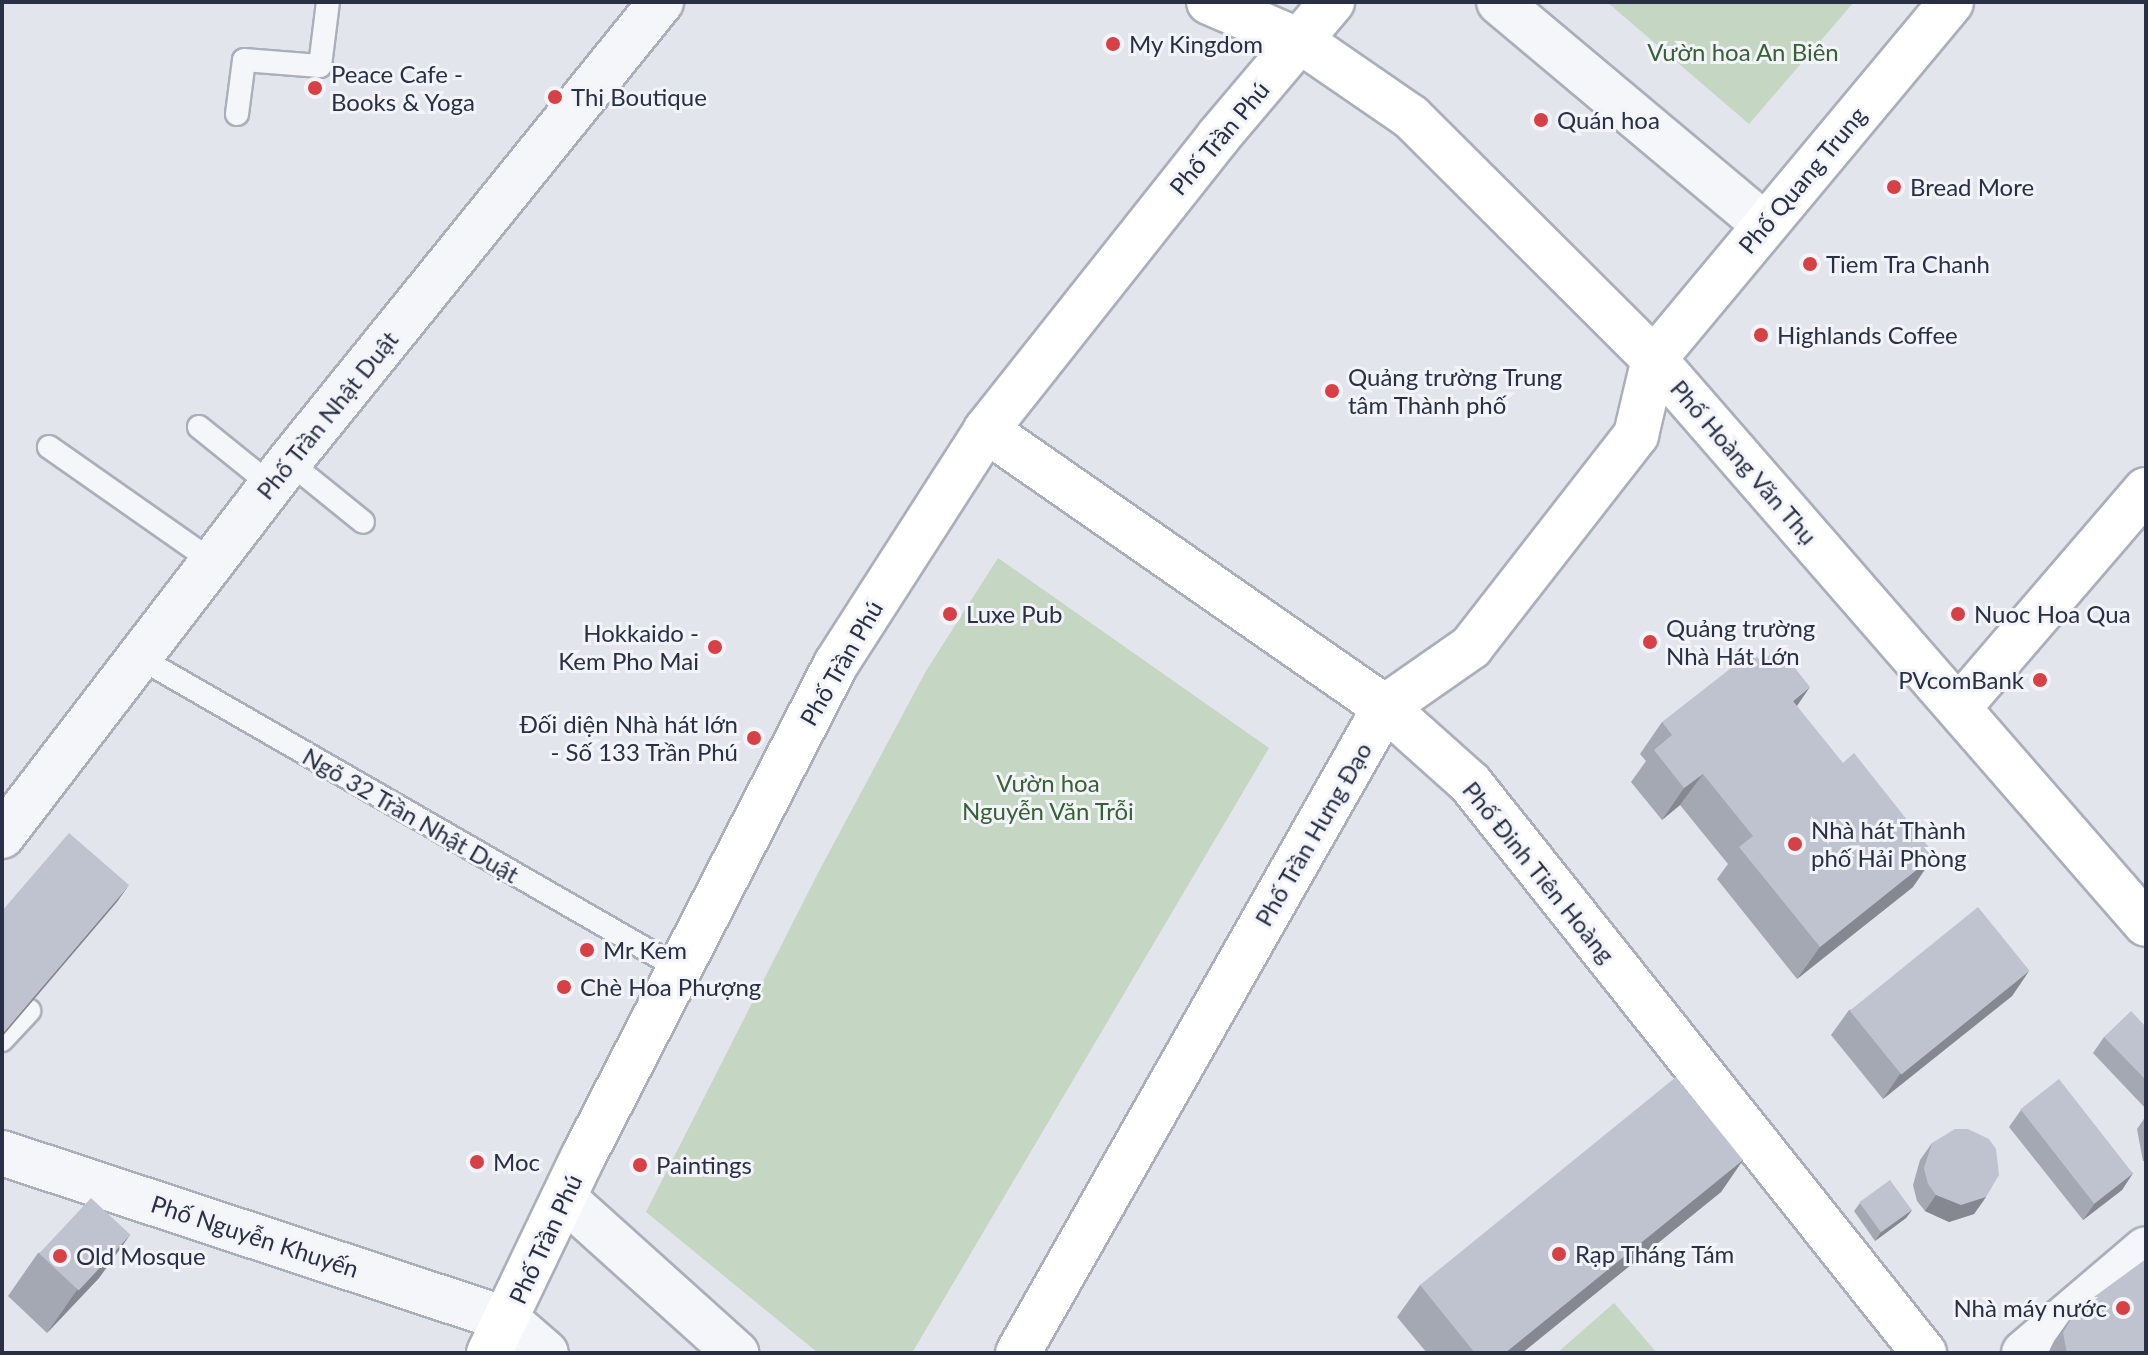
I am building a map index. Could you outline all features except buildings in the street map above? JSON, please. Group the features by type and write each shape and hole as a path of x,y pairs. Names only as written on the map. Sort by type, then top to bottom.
{"main road":[{"name":"Phố Hoàng Văn Thụ","path":"1209,2 1302,42 1411,117 1654,359 1960,706 2146,924"},
{"name":"Phố Trần Phú","path":"499,1337 564,1198 836,664 986,430 1218,137 1302,42 1332,2"},
{"name":"Phố Quang Trung","path":"1654,359 1951,2"},
{"name":"Phố Trần Hưng Đạo","path":"1018,1353 1385,707 1471,647 1636,435 1654,359"},
{"name":"Phố Đinh Tiên Hoàng","path":"986,430 1385,707 1470,783 1924,1353"},
{"path":"1960,706 2146,490"}],"street":[{"name":"Phố Trần Nhật Duật","path":"2,836 280,474 661,2"},
{"path":"1499,2 1765,225"},
{"name":"Phố Nguyễn Khuyến","path":"2,1153 499,1337"},
{"path":"564,1198 736,1353"},
{"path":"2024,1353 2146,1249"},
{"path":"499,1337 546,1353"}],"lane":[{"path":"237,114 244,60 320,66 328,2"},
{"path":"199,427 363,522"},
{"path":"49,447 212,561"},
{"name":"Ngõ 32 Trần Nhật Duật","path":"140,658 682,970"},
{"path":"2,1040 29,1011"}],"green space":[{"name":"Vườn hoa An Biên","path":"1607,2 1854,2 1749,124"},
{"name":"Vườn hoa Nguyễn Văn Trỗi","path":"998,558 1269,748 912,1353 818,1353 646,1212 818,873 926,671"},
{"path":"1614,1303 1657,1353 1557,1353"}],"place":[{"name":"My Kingdom","path":"1113,44"},
{"name":"Peace Cafe - Books & Yoga","path":"315,88"},
{"name":"Thi Boutique","path":"555,97"},
{"name":"Quán hoa","path":"1541,120"},
{"name":"Bread More","path":"1894,187"},
{"name":"Tiem Tra Chanh","path":"1810,264"},
{"name":"Highlands Coffee","path":"1761,335"},
{"name":"Quảng trường Trung tâm Thành phố","path":"1332,391"},
{"name":"Luxe Pub","path":"950,614"},
{"name":"Nuoc Hoa Qua","path":"1958,614"},
{"name":"Quảng trường Nhà Hát Lớn","path":"1650,642"},
{"name":"Hokkaido - Kem Pho Mai","path":"715,647"},
{"name":"PVcomBank","path":"2040,680"},
{"name":"Đối diện Nhà hát lớn - Số 133 Trần Phú","path":"754,738"},
{"name":"Nhà hát Thành phố Hải Phòng","path":"1795,844"},
{"name":"Mr Kem","path":"587,950"},
{"name":"Chè Hoa Phượng","path":"564,987"},
{"name":"Moc","path":"477,1162"},
{"name":"Paintings","path":"640,1165"},
{"name":"Rạp Tháng Tám","path":"1559,1254"},
{"name":"Old Mosque","path":"60,1256"},
{"name":"Nhà máy nước","path":"2123,1308"}]}
